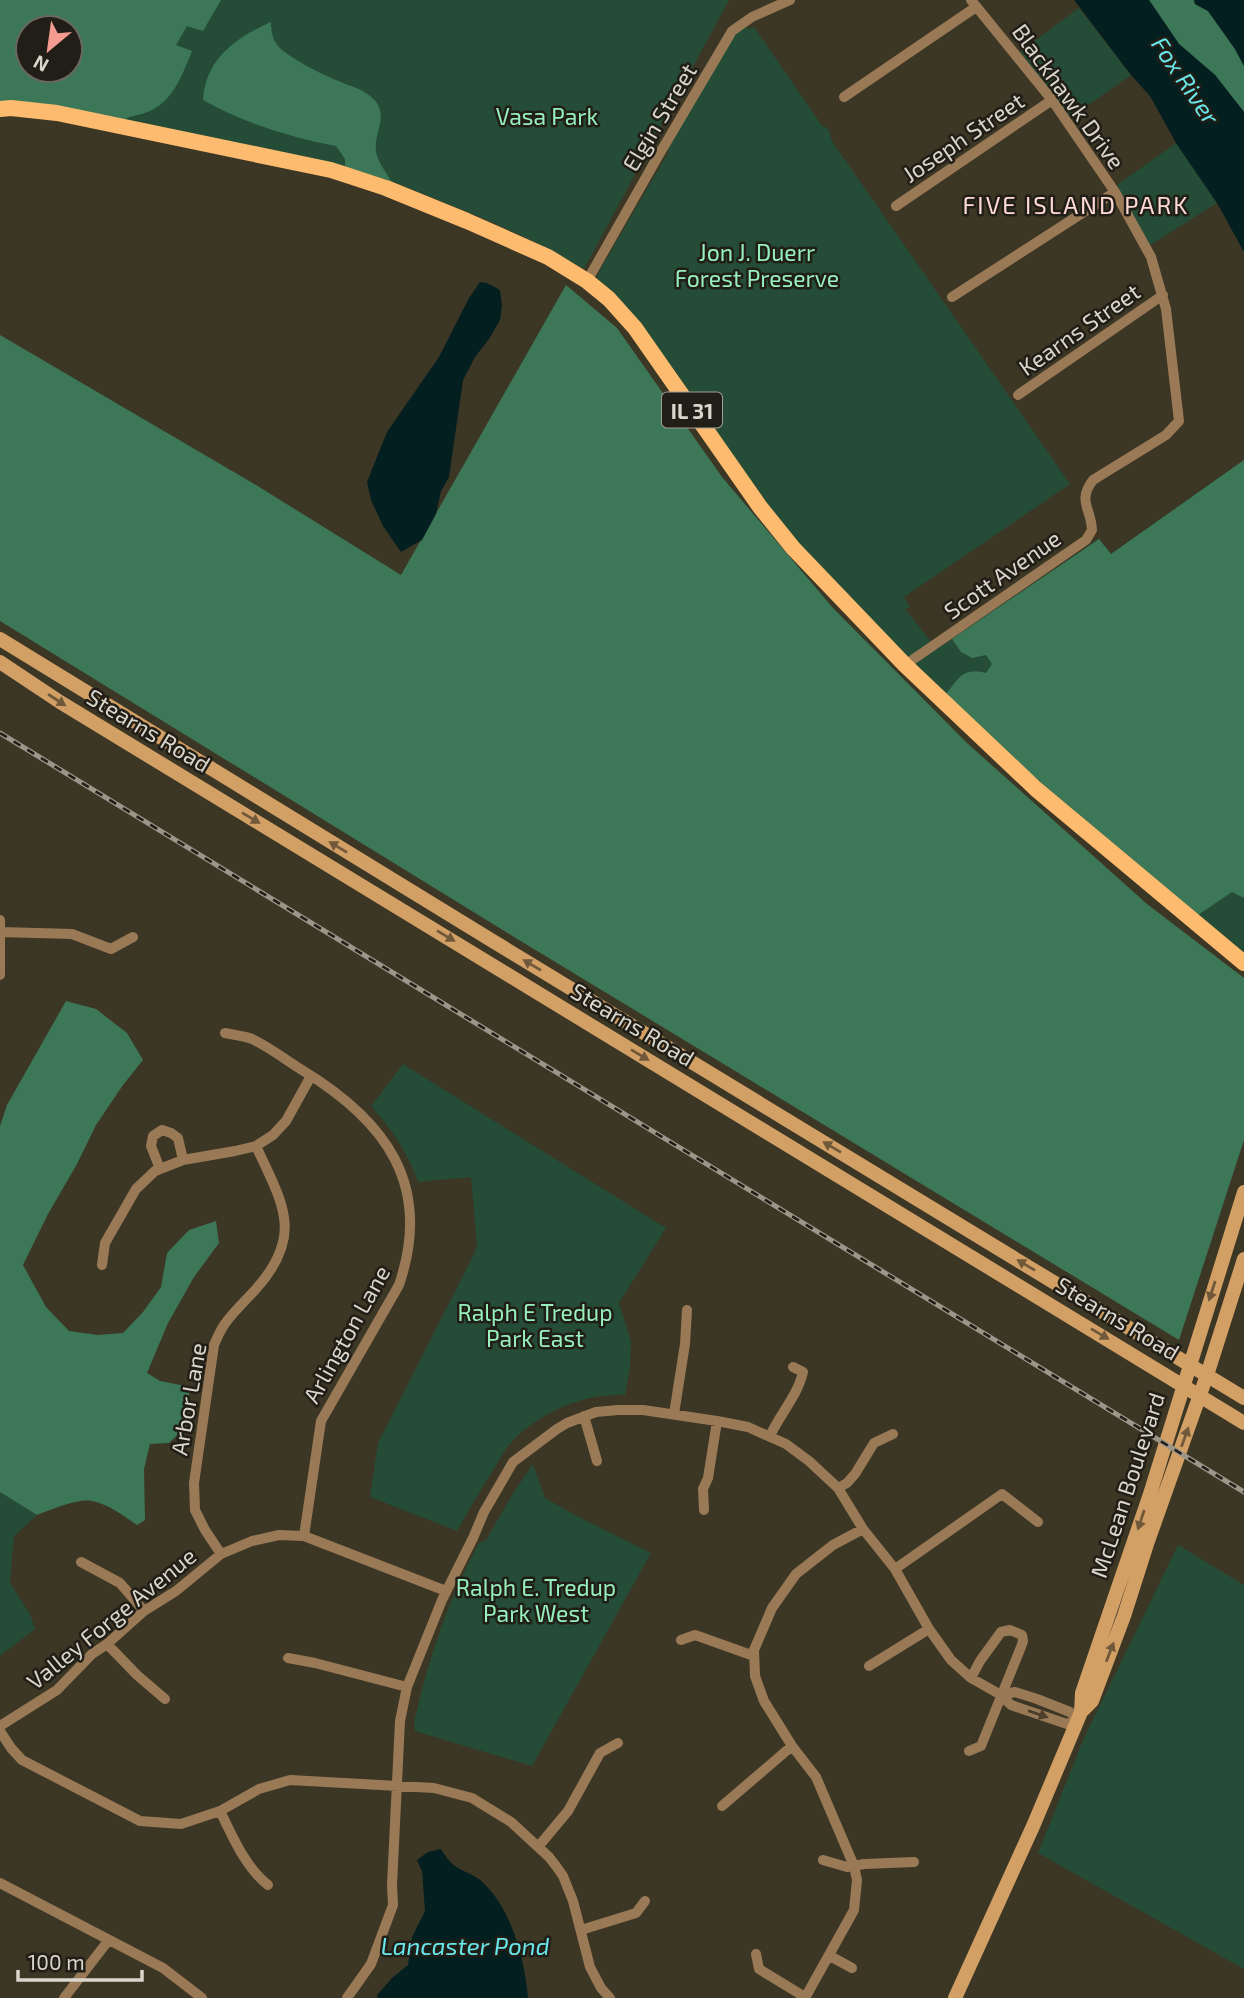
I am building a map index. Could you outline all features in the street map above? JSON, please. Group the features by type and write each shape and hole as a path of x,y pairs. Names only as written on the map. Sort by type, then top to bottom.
{"main road":[{"name":"IL 31","path":"0,109 11,107 57,113 331,170 386,188 548,257 587,281 609,299 635,328 760,507 793,548 905,665 1036,789 1244,963"},
{"name":"Stearns Road","path":"0,639 1244,1398"},
{"name":"Stearns Road","path":"0,662 72,709 1244,1423"},
{"name":"McLean Boulevard","path":"955,1998 1034,1824 1079,1716 1082,1693 1141,1520 1244,1192"},
{"name":"McLean Boulevard","path":"1079,1716 1092,1701 1124,1616 1244,1259"}],"street":[{"name":"Elgin Street","path":"587,281 732,32 752,17 790,0"},
{"path":"844,97 973,4"},
{"name":"Blackhawk Drive","path":"973,4 1052,100 1115,192 1151,257 1167,309 1179,421"},
{"name":"Joseph Street","path":"896,206 1052,100"},
{"path":"952,297 1115,192"},
{"name":"Kearns Street","path":"1018,395 1163,295"},
{"name":"Scott Avenue","path":"905,665 1086,540 1092,530 1085,500 1086,490 1093,480 1166,435 1179,421"},
{"path":"0,920 0,975"},
{"path":"1,932 72,934 111,949 133,937"},
{"name":"Arlington Lane","path":"225,1033 252,1039 335,1091 356,1109 377,1130 393,1156 404,1182 411,1212 407,1261 399,1285 321,1421 304,1536"},
{"path":"102,1265 105,1243 136,1189 160,1169 183,1160 256,1146 273,1135 286,1121 311,1076"},
{"path":"160,1169 151,1146 153,1136 162,1130 178,1138 183,1160"},
{"name":"Arbor Lane","path":"221,1554 195,1510 194,1483 214,1345 224,1325 270,1273 284,1241 285,1219 280,1197 256,1146"},
{"path":"674,1414 685,1344 687,1310"},
{"path":"770,1436 801,1383 803,1372 793,1367"},
{"path":"347,1998 371,1964 393,1905 400,1721 407,1687 446,1591 484,1512 513,1462 557,1429 584,1416 618,1409 643,1410 717,1420 748,1427 770,1436 810,1461 838,1488 863,1529 895,1569 929,1629 951,1660 971,1678 1001,1695 1015,1692 1079,1716"},
{"path":"584,1416 597,1461"},
{"path":"704,1510 703,1489 711,1464 717,1420"},
{"path":"838,1488 855,1474 874,1443 893,1434"},
{"path":"895,1569 1002,1494 1038,1522"},
{"path":"756,1954 759,1969 805,1997 854,1910 857,1880 854,1866 816,1776 792,1746 764,1701 755,1676 754,1650 772,1608 796,1573 833,1545 863,1529"},
{"name":"Valley Forge Avenue","path":"0,1728 57,1690 92,1654 144,1611 176,1591 221,1554 261,1539 279,1535 304,1536 446,1591"},
{"path":"81,1562 120,1583 144,1611"},
{"path":"869,1666 929,1629"},
{"path":"969,1751 981,1746 1023,1641 1020,1634 1005,1630 998,1635 971,1678"},
{"path":"681,1640 695,1635 754,1656"},
{"path":"107,1644 165,1699"},
{"path":"288,1658 407,1687"},
{"path":"0,1728 11,1748 22,1760 140,1821 181,1824 220,1811 259,1789 290,1780 434,1788 472,1798 510,1822 549,1857 563,1876 573,1900 590,1967 601,1988 610,1998"},
{"path":"538,1847 568,1811 600,1753 618,1743"},
{"path":"722,1806 792,1746"},
{"path":"220,1811 256,1876 268,1885"},
{"path":"823,1860 848,1867 914,1862"},
{"path":"0,1883 163,1968 202,1998"},
{"path":"581,1930 636,1913 645,1901"},
{"path":"64,1998 108,1941"},
{"path":"830,1956 852,1968"}],"green space":[{"name":"Vasa Park","path":"0,0 729,0 584,269 487,220 391,181 310,158 0,102"},
{"path":"0,0 221,0 203,31 187,26 176,45 192,51 171,93 150,111 123,120 0,102"},
{"path":"1149,0 1194,0 1195,4 1208,11 1244,66 1244,112 1215,75 1179,44"},
{"path":"1079,8 1131,75 1070,118 1020,52"},
{"name":"Jon J. Duerr Forest Preserve","path":"742,17 748,29 754,27 823,127 829,130 832,141 1070,484 904,597 910,607 905,609 937,649 1099,539 1111,554 1244,460 1244,953 1011,757 884,634 805,551 600,284 597,276 601,268 669,151 665,148"},
{"path":"271,22 272,33 280,48 316,71 363,91 376,102 381,116 376,152 391,181 345,167 345,159 336,146 268,128 203,100 210,72 225,51 246,35"},
{"path":"1176,143 1217,203 1149,246 1117,185"},
{"path":"566,285 617,328 722,477 833,608 967,743 1147,904 1244,978 1244,1140 1179,1340 519,940 0,621 0,335 256,485 401,575"},
{"path":"1244,460 1244,898 1232,892 1198,915 1011,757 946,694 962,675 972,672 986,673 992,664 986,655 972,658 961,652 952,639 1099,539 1111,554"},
{"path":"66,1001 96,1009 127,1033 143,1060 96,1125 23,1265 46,1307 69,1331 98,1335 123,1333 161,1287 167,1253 189,1230 216,1221 219,1243 194,1277 168,1323 147,1373 160,1381 190,1387 186,1427 169,1443 150,1444 144,1469 145,1520 137,1525 110,1508 92,1501 72,1503 37,1515 0,1492 0,1126 7,1105"},
{"name":"Ralph E Tredup Park East","path":"403,1064 666,1228 619,1303 631,1342 625,1395 609,1395 577,1402 532,1424 508,1446 457,1531 370,1497 378,1443 477,1245 471,1177 418,1182 399,1142 371,1106"},
{"name":"Ralph E. Tredup Park West","path":"533,1464 545,1498 651,1553 532,1766 415,1731 414,1723 433,1653 458,1586 479,1543 486,1540"},
{"path":"0,1492 37,1515 14,1536 10,1583 30,1614 35,1629 0,1656"},
{"path":"1178,1545 1244,1585 1244,1969 1038,1853 1083,1740"}],"water":[{"name":"Fox River","path":"1074,0 1149,0 1179,44 1215,75 1244,112 1244,252 1217,203 1176,143 1150,96"},
{"path":"1194,0 1244,0 1244,66 1208,11 1195,4"},
{"path":"480,282 500,290 500,320 463,380 449,477 441,491 436,514 422,540 401,552 383,526 371,500 367,482 387,432 439,357"},
{"name":"Lancaster Pond","path":"441,1849 458,1868 479,1879 500,1903 520,1951 528,1998 378,1998 377,1995 392,1978 408,1965 412,1937 425,1911 422,1871 417,1860 428,1852"}],"railway":[{"path":"0,733 1244,1492"}],"district":[{"name":"FIVE ISLAND PARK","path":"1076,204"}]}
